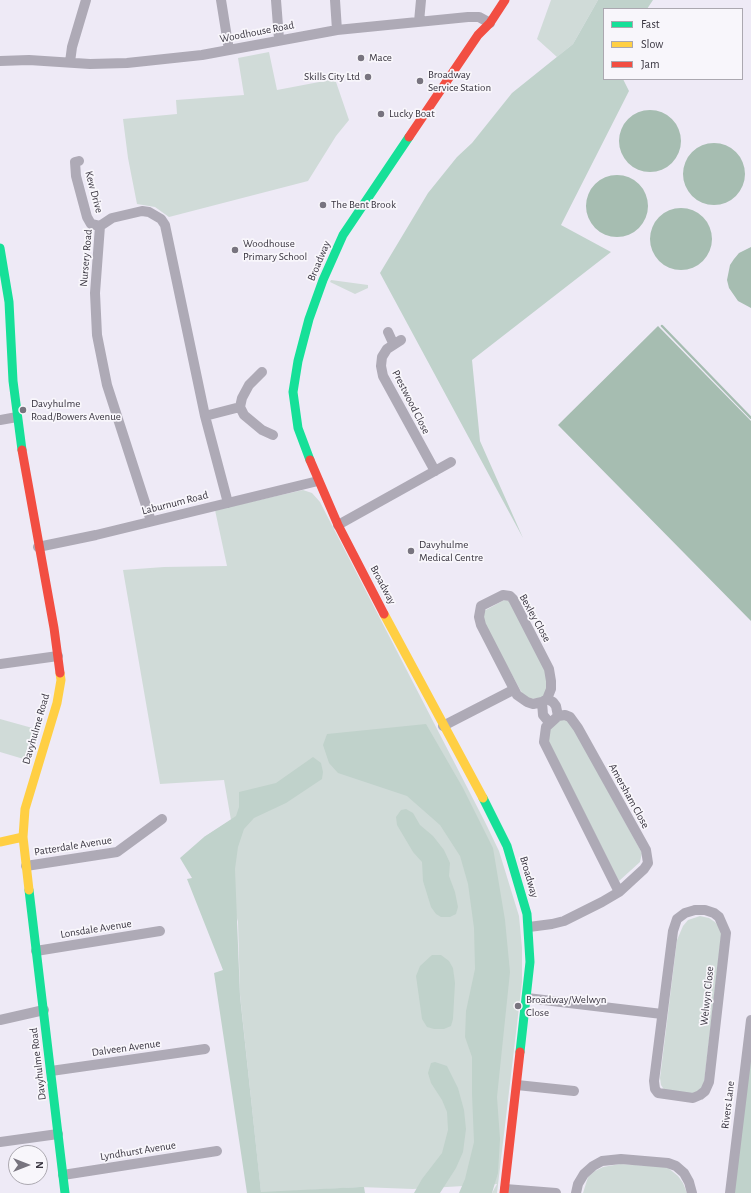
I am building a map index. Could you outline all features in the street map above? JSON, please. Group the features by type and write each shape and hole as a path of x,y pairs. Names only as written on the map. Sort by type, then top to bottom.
{"street":[{"path":"70,62 72,47 86,0"},
{"path":"221,0 229,50"},
{"path":"276,0 279,39"},
{"path":"335,0 337,30"},
{"path":"419,22 421,0"},
{"path":"490,23 505,0"},
{"name":"Woodhouse Road","path":"0,61 29,60 127,63 185,57 229,50 279,39 337,30 479,17 490,23"},
{"name":"Broadway","path":"490,23 478,35 417,124 378,185 355,215 340,241 322,282 298,361 293,392 298,428 318,481 338,525 507,846 521,891 529,927 530,962 505,1191"},
{"name":"Kew Drive","path":"79,161 75,162 76,176 87,217 91,224 100,226"},
{"name":"Nursery Road","path":"151,521 101,360 95,313 100,226 112,218 142,211 155,215 164,225 204,416 228,503"},
{"name":"Davyhulme Road","path":"0,248 9,302 13,382 17,417 26,480 58,656 60,680 60,692 26,809 23,837 65,1193"},
{"name":"Prestwood Close","path":"388,332 397,341 387,349 382,357 381,366 383,376 435,471"},
{"path":"262,372 249,385 242,398 240,408 244,415 262,430 273,435"},
{"path":"204,416 240,408"},
{"path":"0,420 17,417"},
{"path":"338,525 451,462"},
{"name":"Laburnum Road","path":"38,547 318,481"},
{"name":"Bexley Close","path":"544,701 533,704 522,699 513,690 481,625 479,618 480,611 484,604 503,595 510,596 513,599 549,669 551,681 544,701 551,717"},
{"path":"0,664 58,656"},
{"path":"443,726 513,690"},
{"path":"544,701 556,706 545,730 544,742 619,892"},
{"name":"Amersham Close","path":"529,927 564,921 619,892 644,869 648,857 578,728 570,717 565,715 551,717"},
{"name":"Patterdale Avenue","path":"26,866 117,852 162,819"},
{"path":"0,842 23,837"},
{"name":"Welwyn Close","path":"695,910 705,910 714,913 719,917 726,933 709,1082 705,1091 693,1098 663,1095 655,1089 654,1081 662,1014 673,931 677,919 685,913 695,910"},
{"name":"Lonsdale Avenue","path":"36,951 160,931"},
{"path":"527,998 662,1014"},
{"path":"0,1020 44,1010"},
{"name":"Rivers Lane","path":"730,1193 751,1020"},
{"name":"Dalveen Avenue","path":"51,1071 204,1048"},
{"path":"517,1085 574,1091"},
{"path":"0,1142 58,1134"},
{"name":"Lyndhurst Avenue","path":"63,1175 217,1151"},
{"path":"576,1193 578,1184 584,1174 593,1166 602,1161 620,1159 668,1163 676,1166 684,1173 689,1182 692,1193"},
{"path":"505,1191 556,1193"}],"shaded area":[{"path":"551,0 598,0 573,44 557,57 537,39"},
{"path":"598,0 653,0 648,8 603,8 603,80 624,80 629,91 561,225 611,252 472,360 480,441 523,538 380,273 428,193 457,157 472,143 512,93 573,44"},
{"path":"269,52 277,90 335,79 349,120 336,136 308,181 169,217 155,207 137,204 128,158 123,119 177,114 176,100 244,95 238,58"},
{"path":"644,110 656,110 672,119 679,129 681,141 679,153 672,163 656,172 644,172 633,167 624,158 619,147 619,135 624,124 633,115"},
{"path":"708,143 720,143 736,152 743,162 745,174 743,186 736,196 720,205 708,205 697,200 688,191 683,180 683,168 688,157 697,148"},
{"path":"611,175 623,175 639,184 646,194 648,206 646,218 639,228 623,237 611,237 600,232 591,223 586,212 586,200 591,189 600,180"},
{"path":"675,208 687,208 703,217 710,227 712,239 710,251 703,261 687,270 675,270 664,265 655,256 650,245 650,233 655,222 664,213"},
{"path":"751,247 751,308 738,301 729,288 727,280 730,265 734,259 739,253"},
{"path":"331,280 368,285 368,288 355,294 330,282"},
{"path":"658,326 751,421 751,621 558,425"},
{"path":"303,490 312,493 320,502 485,822 499,851 519,916 522,948 522,982 497,1193 492,1193 497,1184 413,1189 360,1187 261,1193 240,995 238,922 224,870 204,837 231,820 224,780 160,784 123,570 164,567 227,566 215,510"},
{"path":"504,600 510,601 546,667 548,684 545,694 541,698 531,699 523,695 483,622 484,611"},
{"path":"0,719 36,729 27,760 0,752"},
{"path":"559,719 569,720 642,853 640,862 619,881 548,741 550,726"},
{"path":"426,724 463,788 493,848 505,920 510,972 497,1097 500,1139 498,1173 492,1193 459,1193 465,1179 474,1142 472,1057 465,1037 466,1011 475,969 474,928 468,884 460,856 440,825 407,796 338,773 329,763 323,745 327,734"},
{"path":"313,757 321,763 323,772 322,779 286,803 254,818 244,829 238,847 235,869 240,996 261,1192 364,1187 365,1193 247,1193 214,973 223,970 187,879 192,878 180,858 204,837 236,816 239,807 239,792 276,783"},
{"path":"406,809 413,813 420,825 433,836 444,850 450,863 449,876 455,892 458,907 456,914 450,917 441,917 436,914 431,907 423,881 422,862 413,852 397,825 396,817 401,810"},
{"path":"700,916 709,918 721,929 704,1083 702,1089 692,1094 665,1091 661,1085 660,1078 677,940 683,926 688,920"},
{"path":"432,955 441,955 449,961 453,968 455,983 453,1019 451,1026 444,1029 427,1027 422,1019 416,976 420,966"},
{"path":"751,1052 751,1193 734,1193"},
{"path":"435,1062 447,1066 458,1088 464,1110 466,1129 463,1152 456,1168 440,1193 414,1193 422,1179 442,1153 448,1130 447,1112 442,1100 431,1083 428,1073 431,1063"},
{"path":"620,1164 667,1167 678,1176 687,1193 583,1193 588,1177 595,1171 603,1167"}],"waterway":[{"path":"662,326 751,418"}],"traffic: fast":[{"path":"310,460 298,428 293,392 298,361 309,319 323,280 343,235 409,137"},
{"path":"0,248 9,302 13,381 22,450"},
{"path":"483,798 507,846 527,914 530,962 520,1052"},
{"path":"29,890 65,1193"}],"traffic: slow":[{"path":"384,614 483,798"},
{"path":"29,890 23,837 25,809 57,703 61,680 60,673"},
{"path":"0,842 23,837"}],"traffic: jam":[{"path":"409,137 478,35 490,23 505,0"},
{"path":"22,450 54,628 60,673"},
{"path":"310,460 338,525 384,614"},
{"path":"504,1193 520,1052"}],"place":[{"name":"Mace","path":"361,58"},
{"name":"Skills City Ltd","path":"368,77"},
{"name":"Broadway Service Station","path":"420,81"},
{"name":"Lucky Boat","path":"381,114"},
{"name":"The Bent Brook","path":"323,205"},
{"name":"Woodhouse Primary School","path":"235,250"},
{"name":"Davyhulme Road/Bowers Avenue","path":"23,410"},
{"name":"Davyhulme Medical Centre","path":"411,551"},
{"name":"Broadway/Welwyn Close","path":"518,1006"}]}
